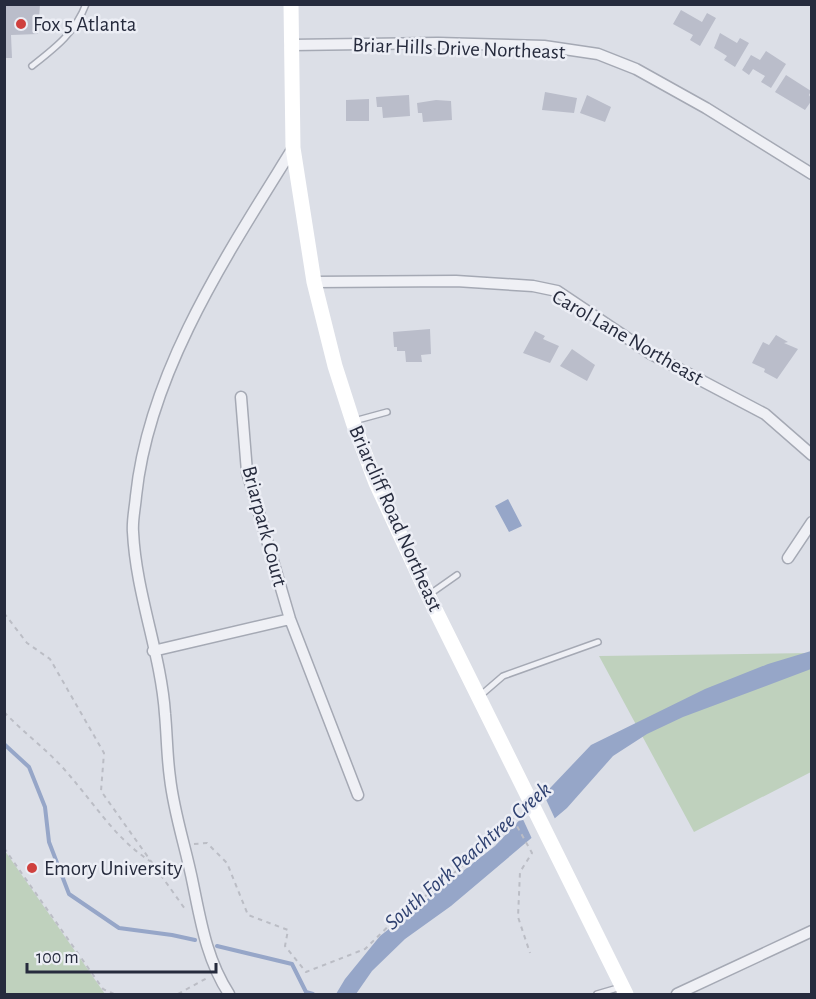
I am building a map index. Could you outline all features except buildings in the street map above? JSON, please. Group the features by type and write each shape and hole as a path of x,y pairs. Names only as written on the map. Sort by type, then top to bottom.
{"main road":[{"name":"Briarcliff Road Northeast","path":"291,4 293,148 314,282 335,366 353,422 376,483 428,595 624,991"}],"street":[{"name":"Briar Hills Drive Northeast","path":"291,45 544,46 598,54 636,69 706,108 812,174"},
{"path":"229,994 216,974 200,924 193,882 183,845 170,778 162,678 153,651 133,532 138,479 148,432 163,388 228,253 293,148"},
{"name":"Carol Lane Northeast","path":"314,282 456,280 532,286 557,291 651,354 765,414 812,455"},
{"name":"Briarpark Court","path":"241,397 247,472 290,619 358,795"},
{"path":"788,558 812,522"},
{"path":"153,651 290,619"},
{"path":"677,994 812,931"}],"lane":[{"path":"32,66 63,41 81,18 86,4"},
{"path":"353,422 387,411"},
{"path":"428,595 457,575"},
{"path":"479,696 503,676 598,642"},
{"path":"597,994 624,991"}],"path":[{"path":"4,613 27,643 50,659 104,753 101,791 177,900 200,924"},
{"path":"4,712 63,769 97,812 130,847 154,867 193,882"},
{"path":"183,845 207,843 227,863 248,915 288,930 285,945 306,972 365,949 403,912 442,884 513,819 532,854 520,872 518,917 530,952"},
{"path":"4,848 103,989 114,994"},
{"path":"178,994 216,974"}],"green space":[{"path":"811,653 811,772 694,832 599,656"},
{"path":"5,851 105,994 5,994"}],"water":[{"path":"508,499 522,526 509,532 495,506"},
{"path":"811,651 811,669 683,717 647,734 613,756 567,808 451,906 405,939 372,971 356,994 336,994 345,979 380,936 495,846 591,745 705,689 768,664"}],"pier":[{"path":"543,793 556,821 533,841 521,815"}],"waterway":[{"path":"4,744 29,767 45,807 49,842 69,894 119,928 195,940"},
{"path":"217,946 292,964 306,992 313,994"}],"place":[{"name":"Fox 5 Atlanta","path":"21,24"},
{"name":"Emory University","path":"32,868"}],"water label":[{"name":"South Fork Peachtree Creek","path":"467,855"}]}
